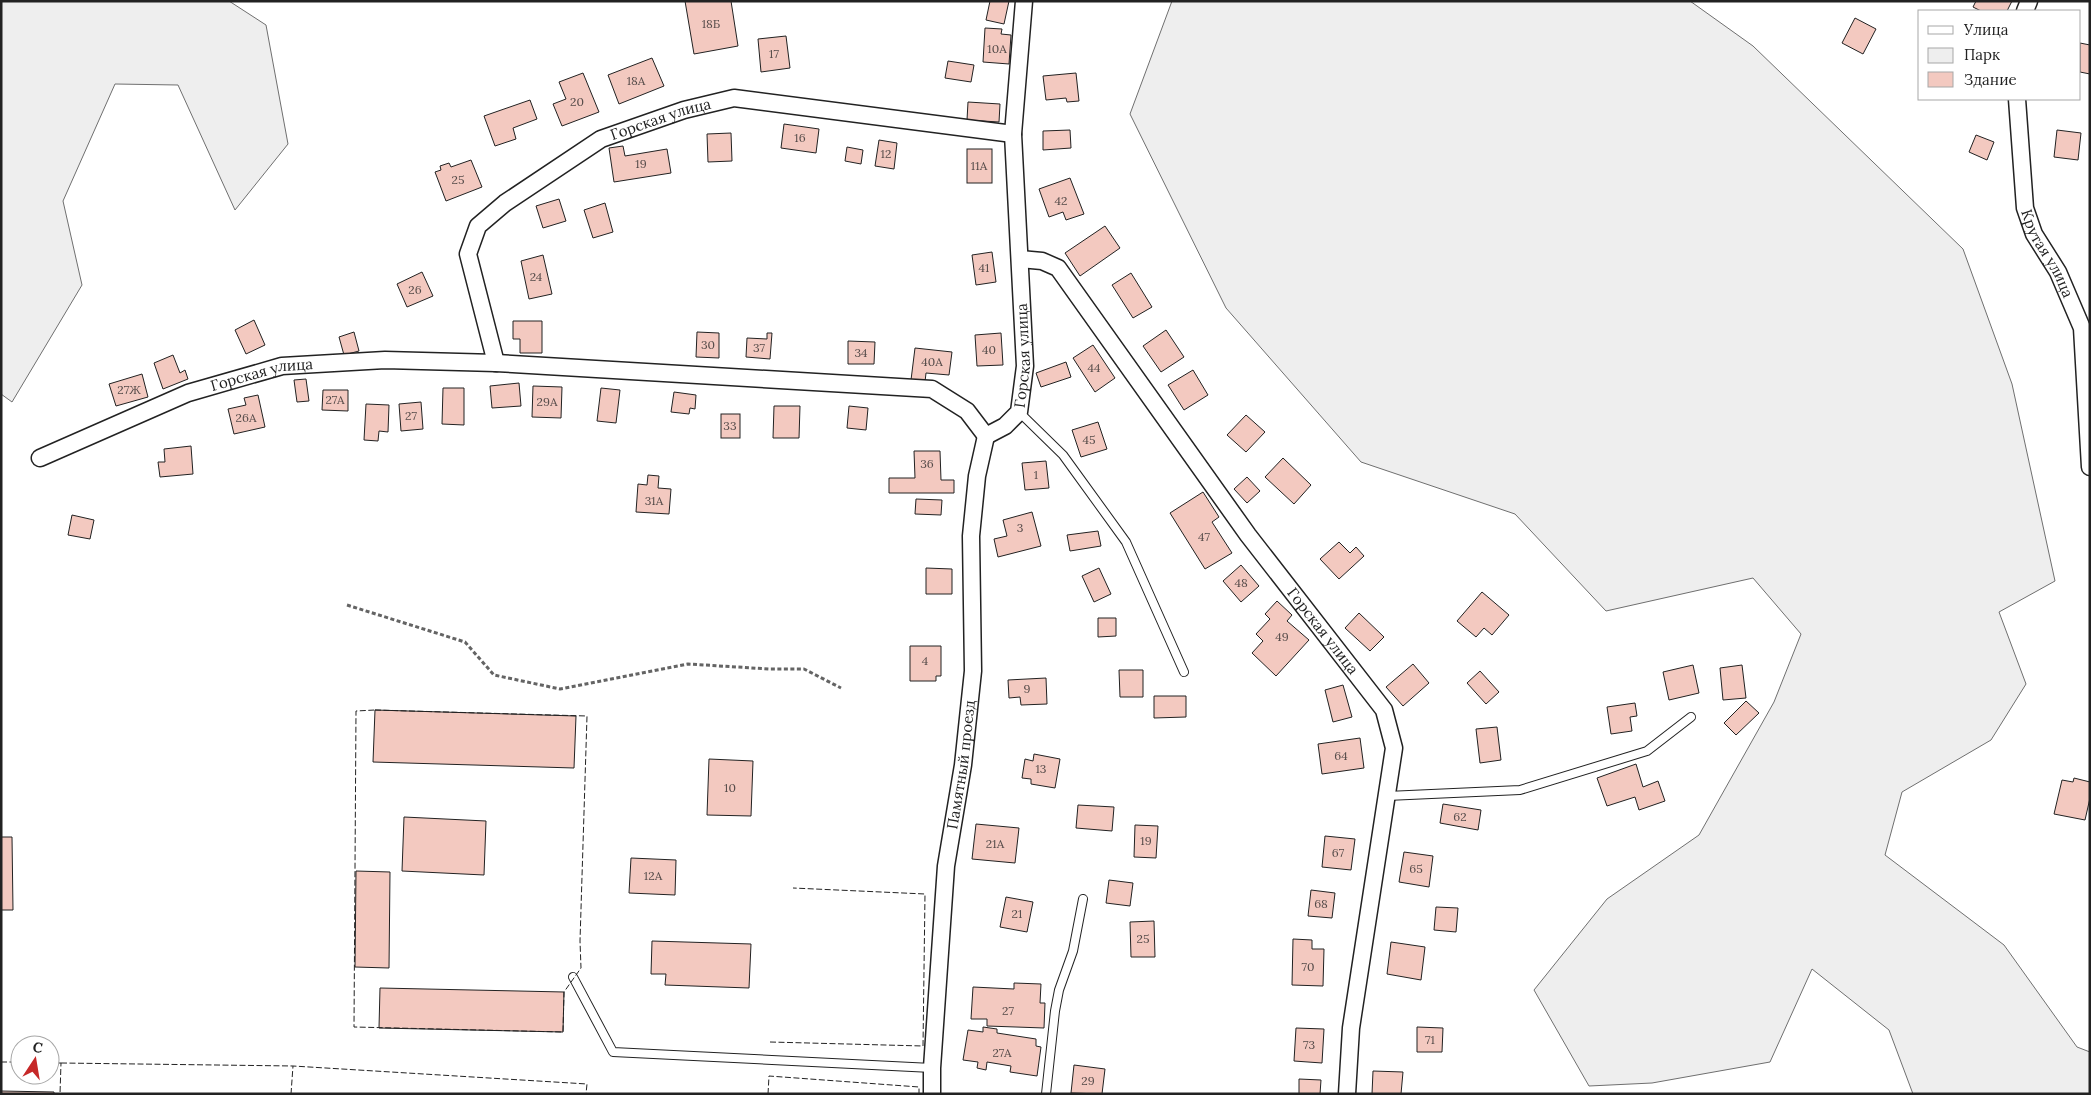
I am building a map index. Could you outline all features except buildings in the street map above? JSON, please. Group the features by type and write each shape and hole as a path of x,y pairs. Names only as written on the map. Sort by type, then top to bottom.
{"street":[{"name":"Горская улица","path":"40,458 188,393 282,366 385,360 496,364 932,389 967,411 986,436 1005,426 1019,412 1025,366 1013,134 1024,1"},
{"name":"Горская улица","path":"496,364 468,254 478,226 505,203 601,139 684,110 734,98 1013,134"},
{"name":"Крутая улица","path":"2017,100 2025,208 2034,234 2058,272 2082,328 2090,466"},
{"name":"Горская улица","path":"1020,259 1042,261 1058,268 1248,535 1384,710 1394,748 1352,1028 1347,1094"},
{"name":"Памятный проезд","path":"932,1094 932,1068 946,866 962,765 973,671 971,536 977,476 986,436"}],"lane":[{"path":"1019,412 1063,455 1126,542 1184,672"},
{"path":"1387,796 1520,790 1647,750 1690,717"},
{"path":"1046,1094 1055,1011 1073,951 1083,899"},
{"path":"573,977 613,1052 932,1068"}],"path":[{"path":"347,605 465,642 494,675 560,688 688,664 769,669 804,669 840,688"}],"green space":[{"path":"1,1 229,1 266,25 288,144 235,210 178,85 115,84 63,201 82,285 12,402 1,394"},
{"path":"1172,1 1690,1 1753,46 1963,249 2012,384 2055,581 1999,612 2026,684 1991,740 1902,792 1885,855 2004,945 2077,1047 2090,1052 2090,1094 1913,1094 1889,1030 1812,969 1770,1062 1652,1083 1589,1086 1534,990 1607,899 1699,835 1774,702 1801,634 1753,578 1606,611 1515,514 1361,462 1226,308 1130,114"}],"fence":[{"path":"375,710 587,716 580,941 581,968 564,992 563,1032 354,1027 356,711 375,710"},
{"path":"770,1042 923,1046 925,894 793,888"},
{"path":"1,1062 10,1062"},
{"path":"60,1063 60,1094"},
{"path":"61,1063 293,1066"},
{"path":"291,1094 293,1066 587,1084 586,1094"},
{"path":"768,1094 769,1076 919,1087 919,1094"}]}
